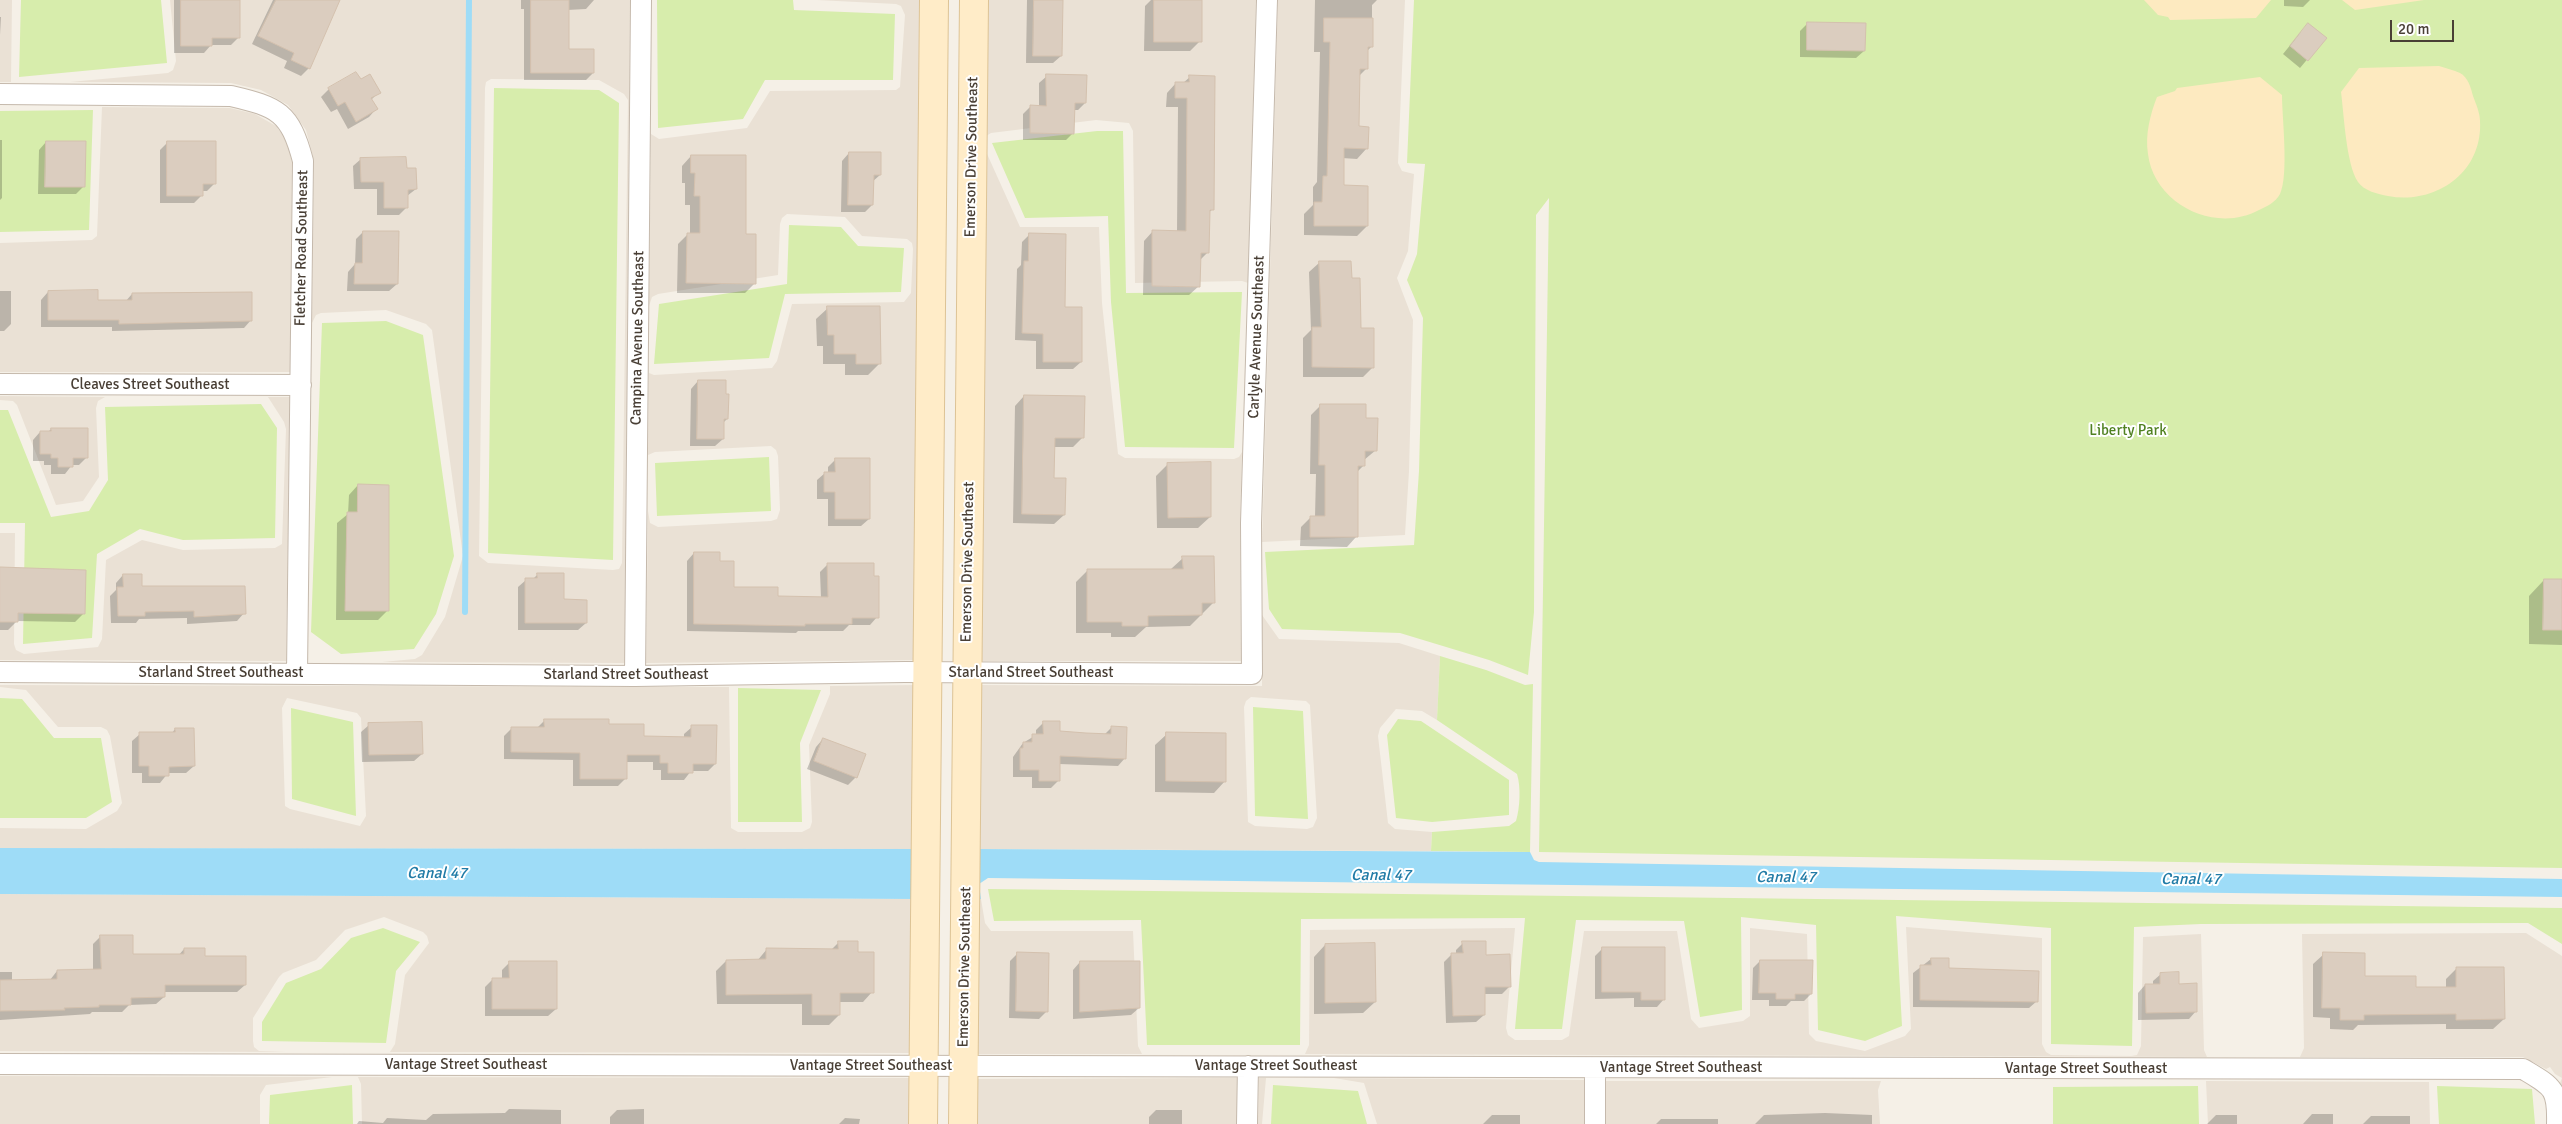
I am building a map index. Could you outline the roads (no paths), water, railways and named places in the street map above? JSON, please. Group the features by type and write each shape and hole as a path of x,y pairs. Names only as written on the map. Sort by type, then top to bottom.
{"street":[{"name":"Campina Avenue Southeast","path":"636,676 641,0"},
{"path":"923,1124 934,0"},
{"name":"Emerson Drive Southeast","path":"963,1124 974,0"},
{"name":"Carlyle Avenue Southeast","path":"1252,674 1251,524 1267,0"},
{"name":"Fletcher Road Southeast","path":"0,94 230,96 259,102 283,116 296,133 303,160 297,673"},
{"name":"Cleaves Street Southeast","path":"0,384 301,385"},
{"name":"Starland Street Southeast","path":"0,672 636,676 928,672 1252,674"},
{"name":"Vantage Street Southeast","path":"0,1064 2523,1069 2547,1084 2558,1100 2558,1124"},
{"path":"1247,1124 1248,1066"},
{"path":"1595,1068 1595,1124"}],"water":[{"name":"Canal 47","path":"0,848 915,849 915,899 0,894"},
{"name":"Canal 47","path":"977,849 1530,852 1534,860 1539,862 2562,879 2562,897 988,878 979,884 981,899 976,899"}],"waterway":[{"path":"465,612 469,0"}],"park label":[{"name":"Liberty Park","path":"2128,431"}]}
